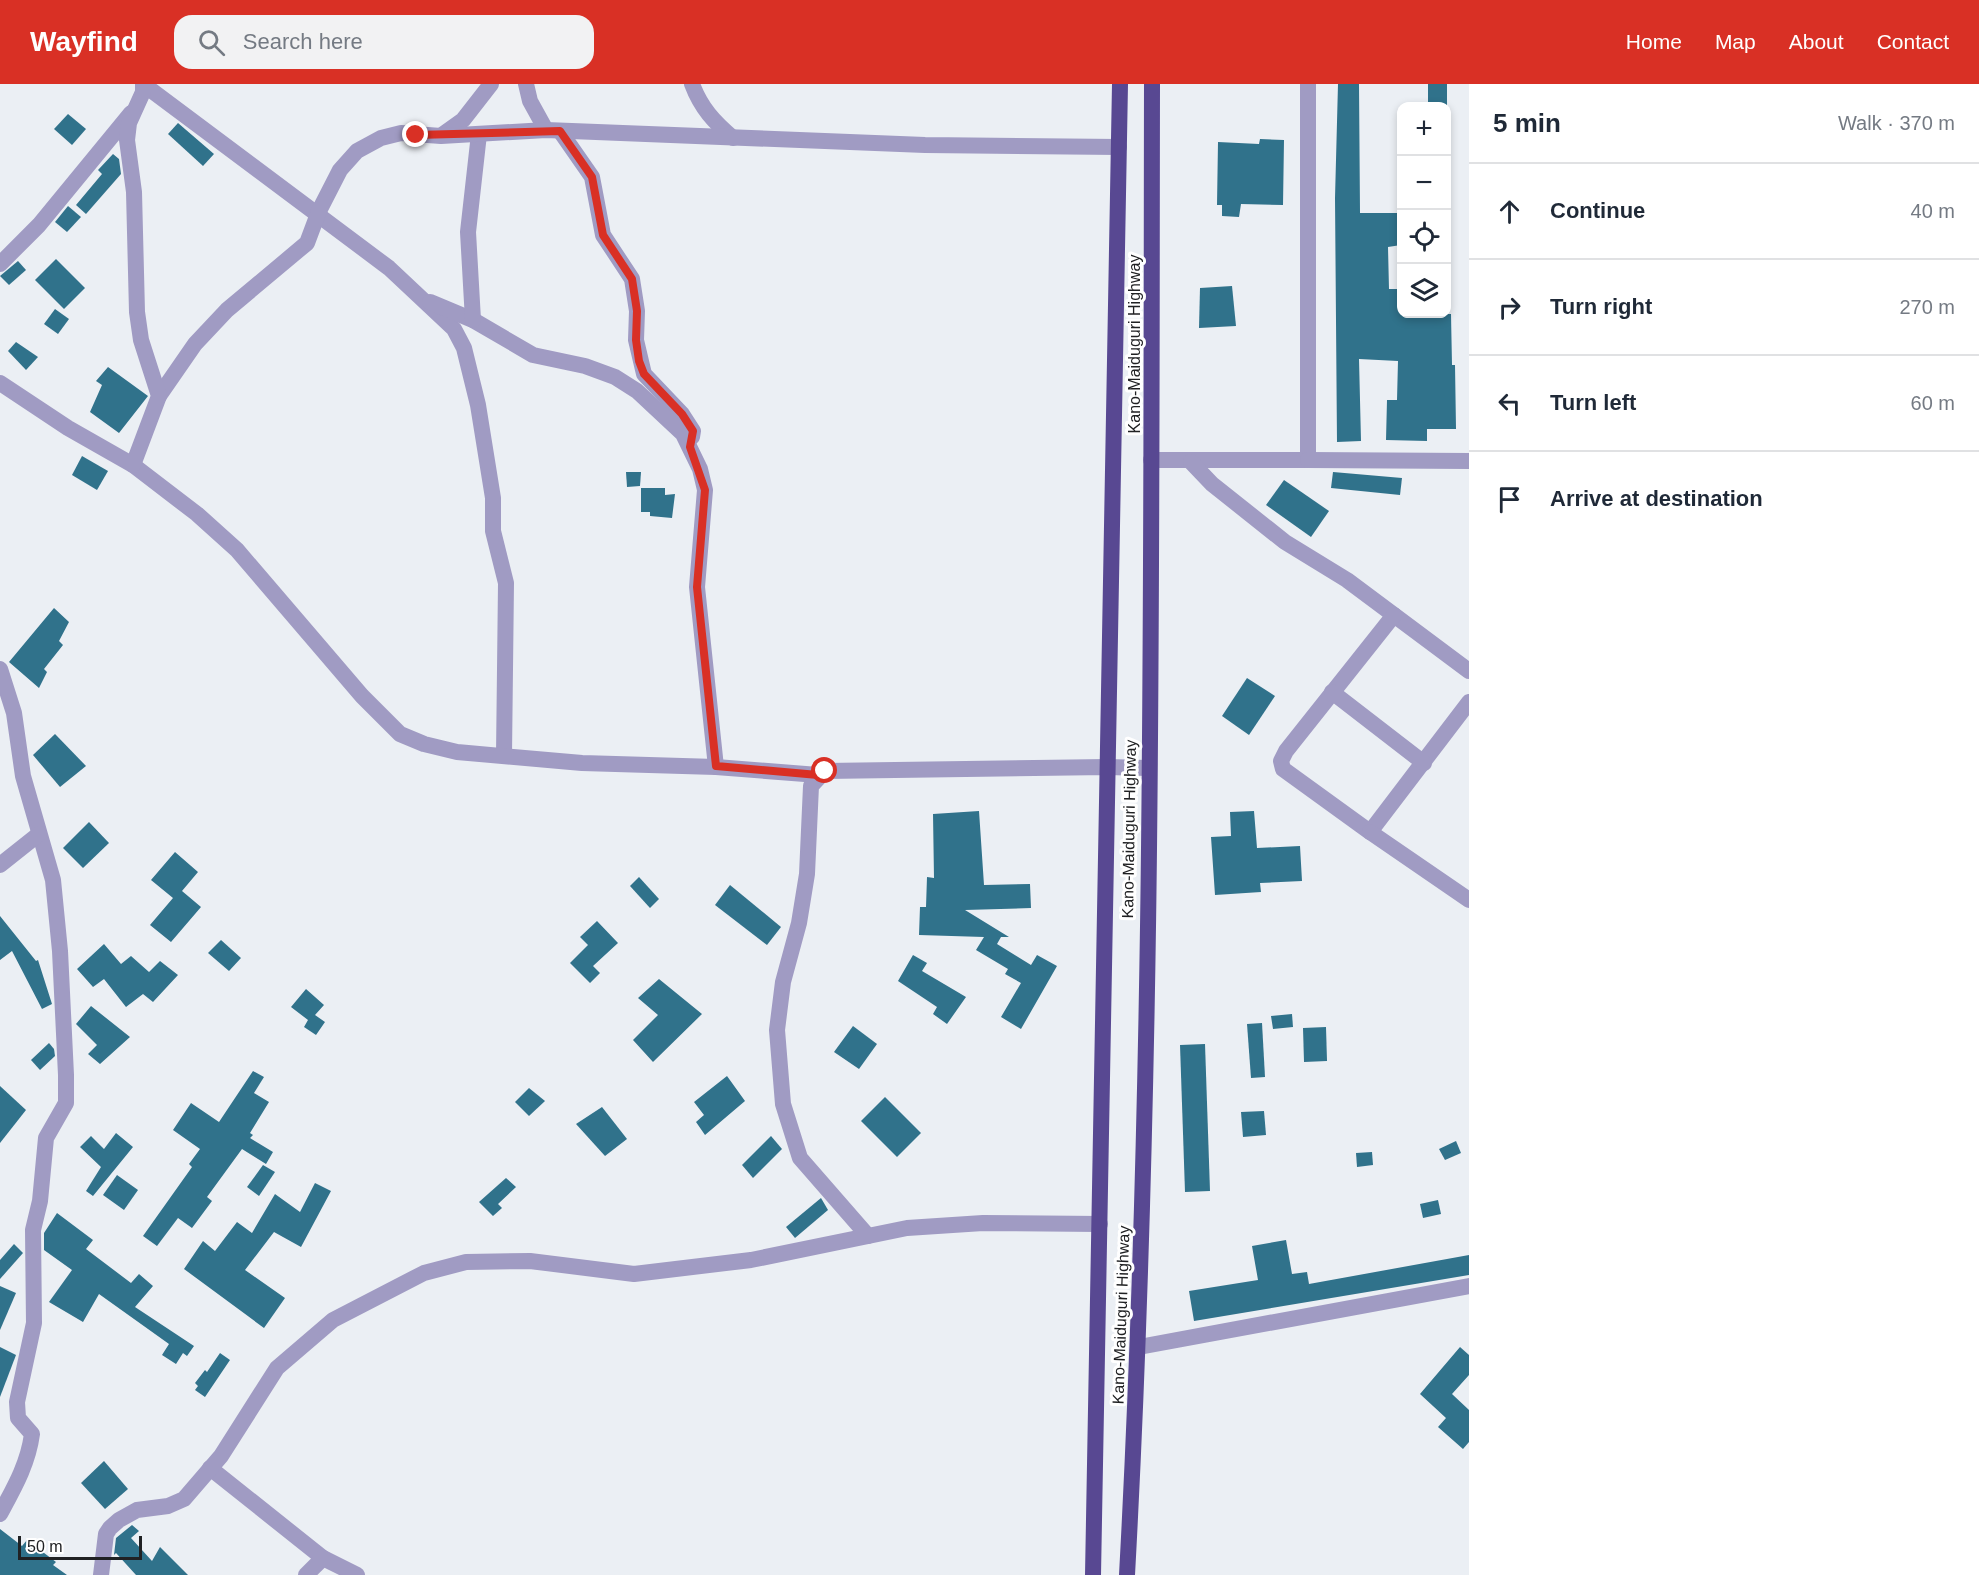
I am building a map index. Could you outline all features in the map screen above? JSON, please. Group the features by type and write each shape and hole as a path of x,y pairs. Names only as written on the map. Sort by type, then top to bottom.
{"highway":[{"name":"Kano-Maiduguri Highway","path":"1093,1575 1120,84"},
{"name":"Kano-Maiduguri Highway","path":"1127,1575 1139,1347 1148,768 1152,84"}],"street":[{"path":"159,396 141,340 137,312 134,192 127,140 129,123 143,84 389,268 454,329 464,348 478,405 493,498 493,531 506,583 504,755"},
{"path":"441,136 463,120 491,84"},
{"path":"526,84 530,101 592,177 603,235 632,279 639,361 650,382 682,414 691,428 693,435 690,447"},
{"path":"692,84 698,101 711,119 733,138"},
{"path":"1308,84 1308,459"},
{"path":"0,264 39,225 136,108"},
{"path":"133,465 159,396 195,344 219,318 307,243 340,170 357,151 369,143 401,132 441,136 553,131 925,145 1119,147"},
{"path":"473,320 468,232 479,134"},
{"path":"424,300 473,320 533,355 585,366 615,377 669,419 690,447 705,490 697,587 716,766"},
{"path":"0,383 68,428 133,465 197,514 237,550 362,696 400,734 424,744 457,752 582,764 716,766 818,775"},
{"path":"1151,460 1191,462 1308,459 1469,461"},
{"path":"1191,462 1212,484 1276,536 1347,580 1469,671"},
{"path":"1394,615 1286,751 1281,761 1283,769 1469,900"},
{"path":"0,669 23,776 53,880 60,951 66,1103 46,1138 40,1201 33,1230 34,1323 16,1402 18,1419 32,1434 30,1451 21,1475 0,1514"},
{"path":"1332,692 1424,763"},
{"path":"1370,832 1469,702"},
{"path":"868,1236 800,1158 783,1104 777,1030 783,982 799,922 807,873 812,786 818,775 825,771 1148,768"},
{"path":"0,865 39,834"},
{"path":"100,1575 106,1534 110,1528 137,1510 168,1506 184,1499 210,1468 277,1368 333,1320 424,1273 466,1262 530,1261 634,1274 751,1260 907,1228 983,1223 1100,1224"},
{"path":"1139,1347 1469,1286"},
{"path":"210,1468 323,1558 357,1575"},
{"path":"306,1575 323,1558"}],"building":[{"path":"1338,84 1359,84 1360,213 1397,213 1397,246 1388,247 1389,289 1397,289 1397,318 1451,318 1451,314 1456,429 1427,429 1427,441 1386,440 1387,400 1397,400 1398,361 1359,359 1361,441 1337,442 1335,198"},
{"path":"1428,84 1447,84 1447,102 1428,102"},
{"path":"68,114 86,129 72,145 54,129"},
{"path":"178,123 214,154 203,166 168,134"},
{"path":"1260,139 1284,140 1283,205 1241,204 1239,217 1222,216 1222,205 1217,205 1218,142 1259,144"},
{"path":"113,154 119,159 121,174 86,214 76,205 102,174 98,170"},
{"path":"68,206 81,217 67,232 55,222"},
{"path":"56,259 85,288 64,309 35,280"},
{"path":"18,261 26,270 9,285 0,276"},
{"path":"1232,286 1236,326 1199,328 1200,288"},
{"path":"55,309 69,319 58,334 44,324"},
{"path":"16,342 38,357 26,370 8,351"},
{"path":"108,367 148,396 119,433 90,412 102,385 96,381"},
{"path":"82,456 108,471 97,490 72,475"},
{"path":"626,472 641,472 640,486 627,487"},
{"path":"1333,472 1402,478 1400,495 1331,488"},
{"path":"1284,480 1329,511 1311,537 1266,505"},
{"path":"641,488 665,488 665,495 675,494 672,518 650,516 650,512 641,512"},
{"path":"54,608 69,622 59,641 63,645 44,669 47,672 39,688 9,662"},
{"path":"1247,678 1275,696 1249,735 1222,716"},
{"path":"55,734 86,766 60,787 33,755"},
{"path":"979,811 984,885 1030,884 1031,908 965,910 1009,937 1001,937 997,944 1031,965 1037,955 1057,966 1021,1029 1001,1017 1021,983 1005,974 1008,969 976,950 984,937 919,935 920,907 926,907 927,877 934,878 933,814"},
{"path":"1254,811 1257,848 1300,846 1302,881 1260,883 1261,892 1215,895 1211,837 1231,836 1230,812"},
{"path":"89,822 109,843 83,868 63,848"},
{"path":"175,852 198,872 182,891 201,907 171,942 150,925 173,898 151,880"},
{"path":"639,877 659,899 650,908 630,886"},
{"path":"730,885 781,927 767,945 715,905"},
{"path":"0,916 36,961 38,960 52,1004 42,1009 12,951 0,960"},
{"path":"597,921 618,943 593,966 600,973 590,983 570,963 588,945 580,937"},
{"path":"221,940 241,958 229,971 208,953"},
{"path":"104,944 121,964 131,956 149,972 160,961 178,975 153,1002 143,994 126,1007 104,979 93,987 77,969"},
{"path":"913,955 927,963 922,971 966,997 947,1024 933,1014 937,1007 898,981"},
{"path":"659,979 702,1014 653,1062 633,1040 658,1015 638,998"},
{"path":"306,989 324,1005 315,1015 325,1022 316,1035 304,1027 308,1020 291,1007"},
{"path":"91,1006 130,1037 100,1064 88,1054 97,1045 76,1024"},
{"path":"1292,1014 1293,1027 1273,1029 1271,1016"},
{"path":"1262,1023 1265,1077 1251,1078 1247,1024"},
{"path":"853,1026 877,1044 859,1069 834,1052"},
{"path":"1326,1027 1327,1061 1304,1062 1303,1028"},
{"path":"49,1043 54,1049 55,1056 40,1070 31,1060"},
{"path":"1205,1044 1210,1191 1185,1192 1180,1045"},
{"path":"253,1071 264,1077 254,1093 269,1102 250,1133 253,1135 250,1138 273,1152 266,1164 242,1149 207,1197 212,1201 192,1228 178,1218 157,1246 143,1236 192,1167 189,1164 200,1149 173,1130 191,1103 219,1122"},
{"path":"727,1076 745,1101 705,1135 696,1122 704,1115 694,1102"},
{"path":"0,1086 26,1110 0,1143"},
{"path":"529,1088 545,1101 529,1116 515,1102"},
{"path":"885,1097 921,1133 897,1157 861,1121"},
{"path":"602,1107 627,1139 605,1156 576,1124"},
{"path":"1264,1111 1266,1135 1243,1137 1241,1112"},
{"path":"116,1133 133,1147 93,1196 86,1191 101,1167 80,1147 91,1136 104,1149"},
{"path":"771,1136 782,1149 753,1178 742,1165"},
{"path":"1456,1141 1461,1153 1445,1160 1439,1149"},
{"path":"1372,1152 1373,1165 1357,1167 1356,1153"},
{"path":"263,1165 275,1172 259,1196 247,1187"},
{"path":"117,1175 138,1190 124,1210 103,1195"},
{"path":"506,1178 516,1187 498,1204 502,1208 493,1216 479,1202"},
{"path":"315,1183 331,1191 301,1247 274,1232 245,1270 285,1298 264,1328 184,1269 203,1241 215,1251 237,1222 252,1233 275,1194 300,1212"},
{"path":"821,1198 828,1210 795,1238 786,1227"},
{"path":"1438,1200 1441,1214 1423,1218 1420,1204"},
{"path":"57,1213 93,1240 86,1249 131,1283 139,1274 153,1286 135,1307 194,1346 187,1356 183,1353 176,1364 162,1355 169,1344 99,1294 83,1322 49,1302 72,1270 44,1250 44,1233"},
{"path":"1286,1240 1292,1274 1307,1272 1309,1284 1469,1255 1469,1275 1194,1321 1189,1291 1258,1280 1252,1246"},
{"path":"14,1244 23,1253 0,1279 0,1260"},
{"path":"0,1286 16,1293 0,1330"},
{"path":"0,1347 16,1355 0,1397"},
{"path":"1460,1347 1469,1355 1469,1375 1452,1394 1469,1410 1469,1442 1463,1449 1438,1427 1446,1418 1420,1394"},
{"path":"220,1353 230,1360 205,1397 195,1390 198,1386 195,1383 205,1370 207,1372"},
{"path":"104,1461 128,1489 105,1509 81,1483"},
{"path":"132,1525 139,1531 131,1538 152,1561 160,1547 188,1575 136,1575 116,1553 114,1555 116,1538"},
{"path":"0,1529 22,1546 27,1540 56,1562 53,1565 67,1575 0,1575"}],"route":[{"path":"416,135 560,131 584,163 592,177 603,235 626,267 635,289 636,340 639,361 644,374 682,414 693,431 690,447 700,469 705,490 704,530 697,587 705,680 716,766 818,775 825,771"}]}
